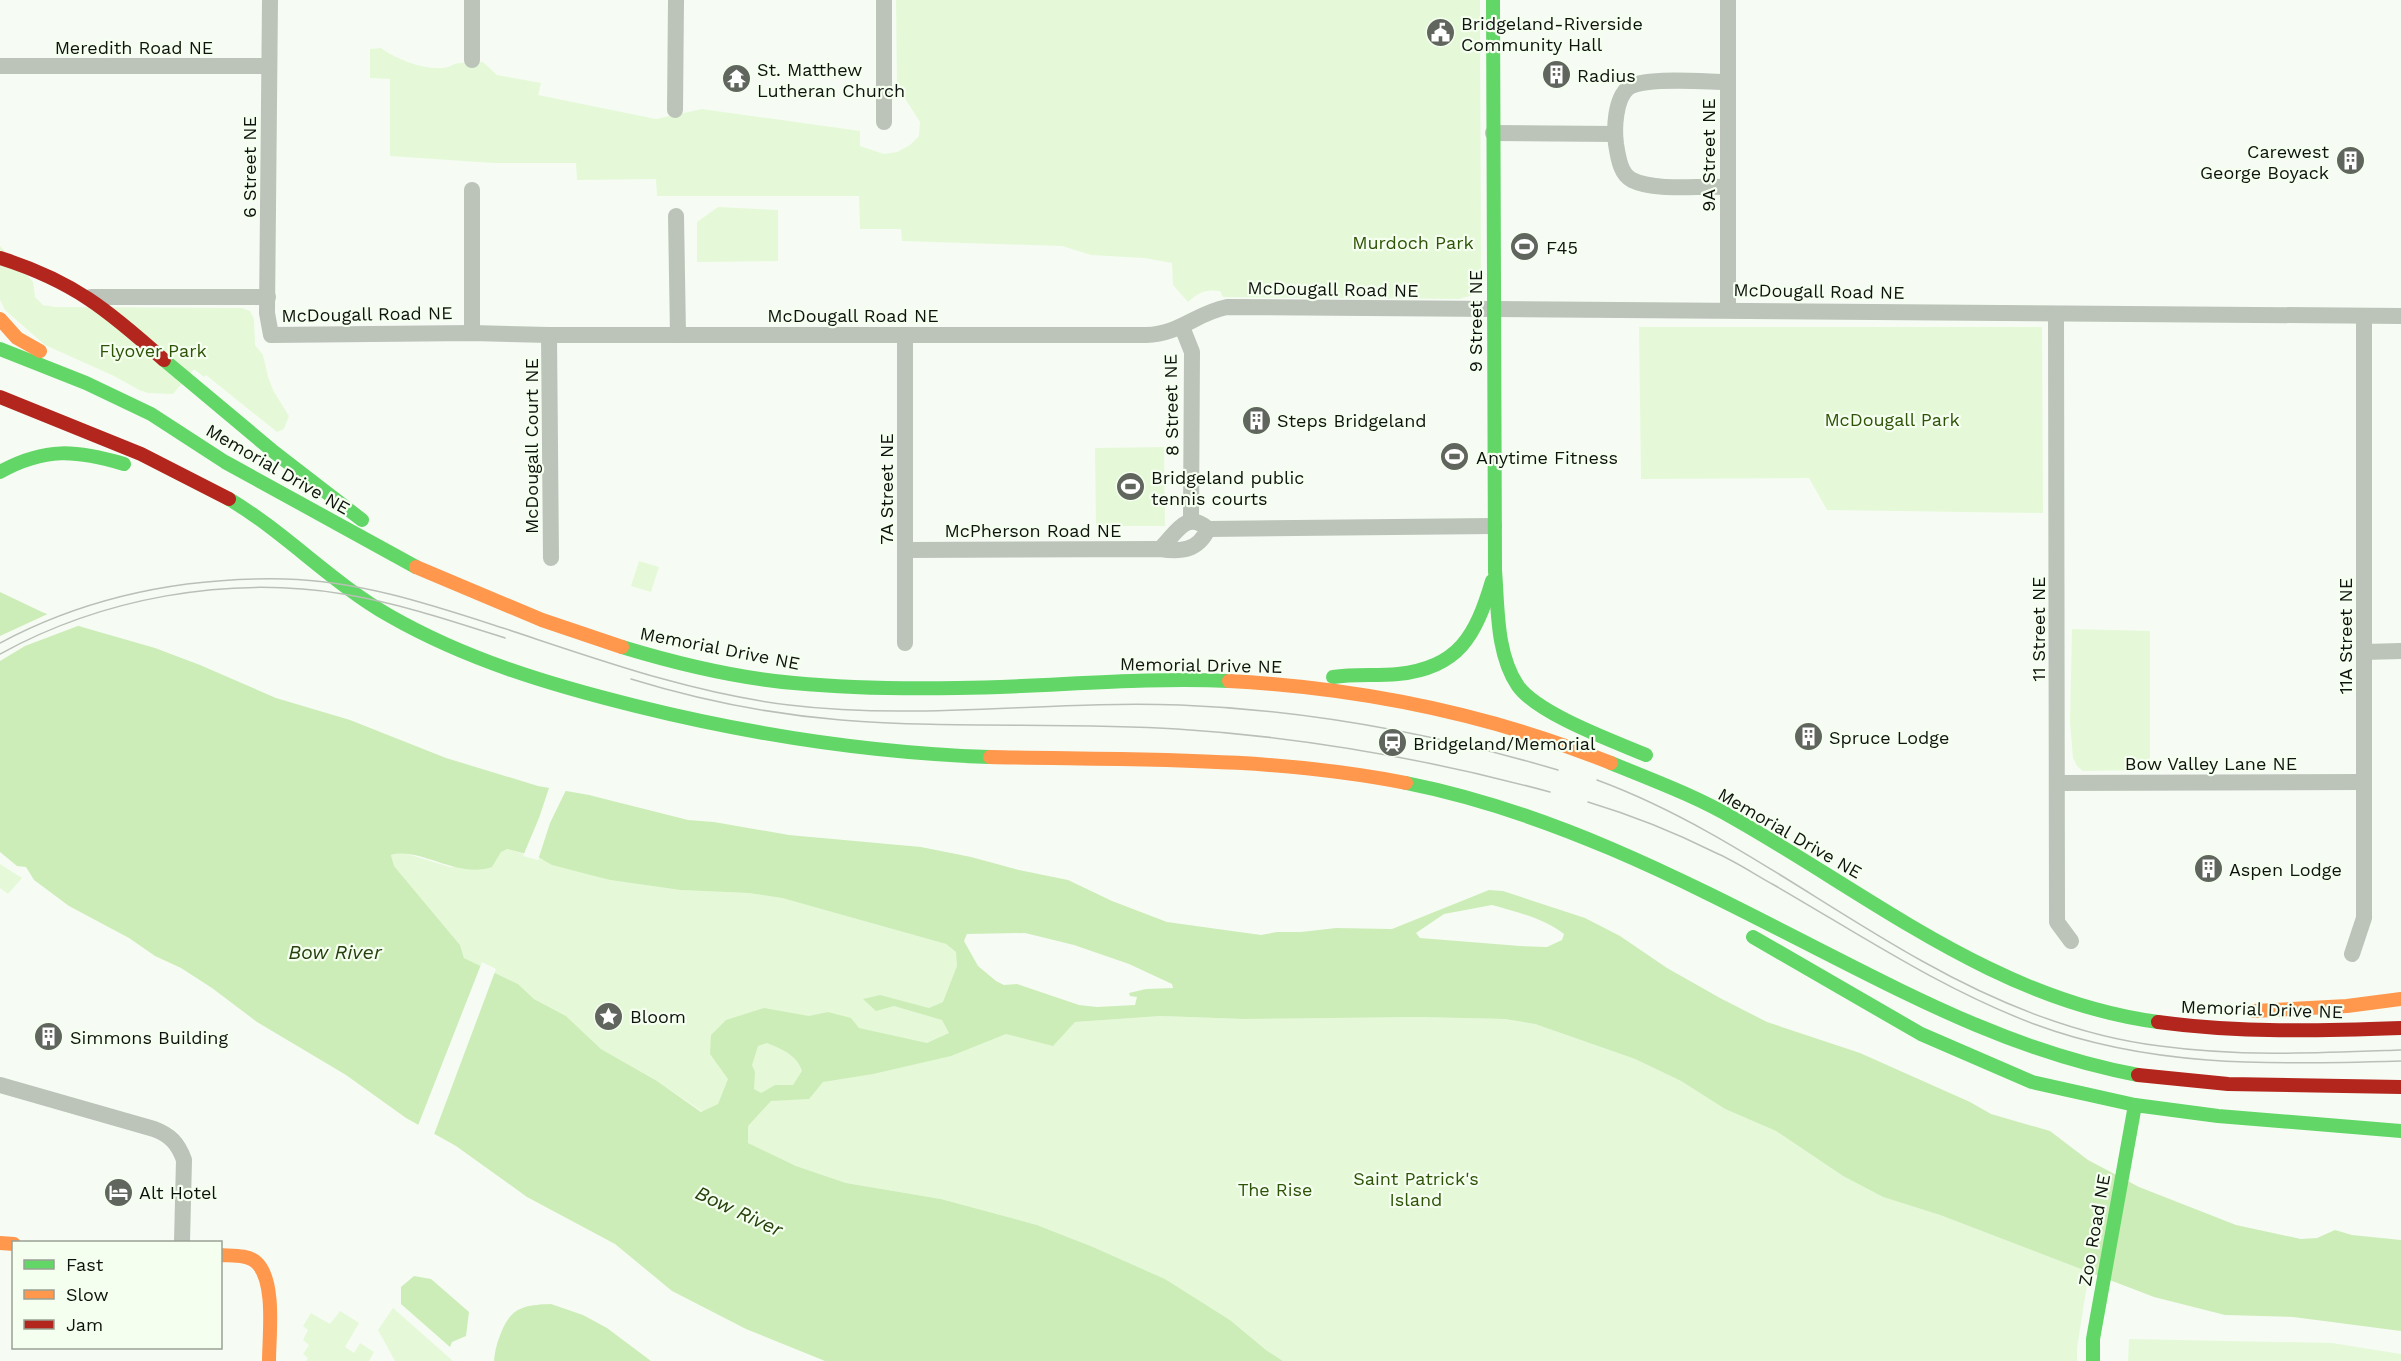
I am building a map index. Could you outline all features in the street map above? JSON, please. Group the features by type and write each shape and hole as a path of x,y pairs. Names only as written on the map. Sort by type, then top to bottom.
{"main road":[{"name":"9 Street NE","path":"1493,0 1495,570"},
{"path":"0,258 50,276 101,306 187,380 328,495 370,526 493,600"},
{"path":"0,319 12,334 26,345 63,362 86,383"},
{"name":"Memorial Drive NE","path":"0,349 86,383 151,414 225,462 401,560 493,600 591,637 650,655 791,683 948,687 1178,680 1279,683 1343,690 1406,701 1478,718 1554,741 1612,762 1730,816 1937,942 2016,981 2084,1006 2141,1019 2206,1028 2281,1032 2401,1028"},
{"path":"0,397 120,444 177,471 249,510 384,613 451,648 494,666 558,685 664,713 842,747 960,756 1200,760 1283,765 1364,775 1437,790 1510,809 1587,839 1699,890 1983,1030 2061,1057 2135,1076 2233,1086 2401,1087"},
{"path":"143,428 178,432"},
{"path":"0,472 17,461 51,451 89,453 137,468 177,471"},
{"path":"1279,683 1357,674 1399,674 1433,667 1458,653 1472,636 1486,603 1495,570"},
{"path":"1495,570 1508,667 1519,688 1541,707 1659,761"},
{"path":"1703,786 1730,816"},
{"path":"1699,890 1728,920"},
{"path":"1746,933 1921,1034 2032,1082 2135,1105 2218,1116 2401,1131"},
{"path":"2238,1011 2283,1011 2401,999"},
{"path":"2084,1006 2114,1000 2126,1001"},
{"name":"Zoo Road NE","path":"2093,1361 2093,1339 2135,1105"},
{"path":"222,1254 243,1257 257,1264 268,1285 269,1361"}],"street":[{"name":"6 Street NE","path":"270,0 268,297 271,335"},
{"path":"472,0 472,60"},
{"path":"675,110 676,0"},
{"path":"884,0 884,122"},
{"name":"9A Street NE","path":"1728,0 1728,309"},
{"name":"Meredith Road NE","path":"0,66 269,66"},
{"path":"1727,187 1647,186 1629,179 1619,164 1615,134 1621,98 1629,88 1642,82 1728,82"},
{"path":"1494,133 1615,134"},
{"path":"472,190 472,333"},
{"path":"676,216 678,335"},
{"name":"McDougall Road NE","path":"53,289 72,297 268,297"},
{"name":"McDougall Road NE","path":"271,335 472,333 1146,335 1173,331 1211,310 1227,307 1728,309 2401,316"},
{"name":"11 Street NE","path":"2056,314 2057,922 2071,940"},
{"name":"11A Street NE","path":"2352,954 2364,918 2364,316"},
{"name":"8 Street NE","path":"1182,327 1192,352 1191,520"},
{"name":"7A Street NE","path":"904,644 905,334"},
{"name":"McDougall Court NE","path":"549,335 551,558"},
{"path":"1160,549 1184,524 1191,520 1201,522 1208,529 1494,525"},
{"name":"McPherson Road NE","path":"906,550 1160,549 1180,552 1204,538 1208,529"},
{"path":"2364,651 2401,651"},
{"name":"Bow Valley Lane NE","path":"2058,783 2364,782"},
{"path":"0,1085 169,1135 179,1148 184,1160 182,1241"}],"green space":[{"name":"Murdoch Park","path":"896,0 1480,0 1481,286 1470,296 1459,299 1223,297 1220,291 1211,290 1199,294 1188,302 1173,285 1172,263 1144,258 1091,255 1062,246 902,241 901,229 860,229 859,196 657,196 656,179 577,180 576,163 493,163 390,156 390,79 370,78 370,49 381,48 410,63 434,68 445,68 458,63 483,62 497,75 541,83 538,95 656,119 702,109 860,131 860,146 884,154 897,152 910,145 919,136 920,122 897,86"},
{"path":"718,207 778,210 778,261 697,262 697,222"},
{"name":"Flyover Park","path":"0,246 33,282 35,297 43,305 55,307 242,308 250,311 254,319 255,345 263,355 274,392 289,416 284,429 277,432 206,375 204,377 194,369 173,394 148,393 45,345 5,310 0,300"},
{"name":"McDougall Park","path":"1639,327 2042,327 2043,513 1827,510 1809,478 1641,479"},
{"name":"Bridgeland public tennis courts","path":"1164,447 1165,526 1096,526 1095,448"},
{"path":"639,561 659,567 651,592 631,586"},
{"path":"2072,629 2150,631 2150,770 2083,771 2077,766 2073,758 2070,722"},
{"name":"Saint Patrick's Island","path":"507,849 610,880 680,890 748,893 782,898 946,944 1019,1002 1075,1022 1162,1016 1243,1019 1418,1017 1505,1019 1535,1024 1635,1059 1681,1081 1725,1109 1776,1131 1843,1176 1883,1197 1940,1215 2089,1272 2077,1361 1283,1361 1230,1320 1165,1279 1093,1247 1037,1225 941,1199 846,1183 796,1166 756,1148 657,1081 601,1049 566,1016 534,999 518,984 464,958 460,945 394,866 391,855 401,852 450,867 492,867 501,851"},
{"path":"0,864 22,878 8,894 0,888"},
{"path":"393,1308 453,1361 395,1361 378,1330"},
{"path":"340,1311 359,1323 345,1347 354,1353 360,1343 374,1352 369,1361 306,1361 308,1358 303,1354 309,1345 303,1340 308,1330 303,1326 311,1313 330,1324"},
{"path":"2129,1339 2332,1343 2401,1354 2401,1361 2128,1361"}],"water":[{"name":"Bow River","path":"0,592 42,612 82,627 155,648 276,698 350,720 446,758 538,786 589,795 688,820 714,822 789,835 921,847 971,857 1068,880 1112,901 1167,922 1261,935 1336,928 1392,929 1489,890 1503,891 1585,918 1620,936 1667,968 1767,1022 1860,1053 1970,1102 1991,1114 2050,1131 2088,1160 2139,1187 2236,1225 2301,1239 2317,1238 2335,1230 2352,1235 2401,1240 2401,1331 2293,1317 2225,1315 2154,1297 1940,1215 1883,1197 1843,1176 1776,1131 1725,1109 1681,1081 1635,1059 1535,1024 1505,1019 1419,1017 1243,1019 1161,1016 1075,1022 1053,1046 1006,1034 951,1056 873,1074 823,1082 809,1099 771,1101 748,1126 748,1143 796,1166 846,1183 941,1199 1037,1225 1093,1247 1165,1279 1230,1320 1283,1361 825,1361 746,1329 672,1291 615,1244 527,1197 456,1146 406,1118 346,1075 257,1022 181,968 155,956 129,938 69,906 34,880 26,867 17,866 0,852","holes":["507,849 538,857 552,865 610,880 680,890 748,893 782,898 946,944 956,952 957,966 943,1002 929,1008 880,995 863,999 876,1011 894,1006 942,1020 949,1033 927,1043 859,1028 851,1018 828,1012 809,1016 764,1008 726,1020 711,1035 710,1054 728,1079 718,1104 701,1112 657,1081 601,1049 566,1016 534,999 518,984 464,958 460,945 394,866 391,855 402,853 414,855 452,866 479,870 492,867 501,852","1492,905 1539,920 1564,934 1562,940 1547,947 1420,938 1416,933 1444,914","1025,933 1074,945 1129,964 1172,984 1173,988 1146,989 1129,993 1130,996 1137,997 1135,1005 1097,1007 1079,1005 1017,984 1004,985 996,981 978,966 964,941 967,934","767,1043 783,1050 797,1061 802,1071 793,1085 775,1085 761,1093 754,1089 755,1072 752,1065 758,1046"]},
{"path":"414,1276 431,1279 469,1312 466,1336 452,1342 450,1347 401,1304 401,1287"},
{"path":"551,1304 583,1315 607,1328 651,1361 494,1361 501,1333 514,1313 533,1305"}],"pier":[{"path":"52,612 83,624 25,646 0,661 0,636"},
{"path":"550,785 567,788 550,823 538,860 523,856 539,818"},
{"path":"482,962 496,969 433,1137 417,1128"}],"tram line":[{"path":"0,643 68,613 138,593 175,586 248,579 313,581 369,589 423,603 644,674 752,700 838,709 887,711 1131,704 1276,712 1419,735 1558,770"},
{"path":"0,654 80,618 123,605 166,596 255,587 343,594 384,602 505,638"},
{"path":"631,679 734,705 841,720 883,723 1135,727 1272,738 1412,760 1550,792"},
{"path":"1597,780 1640,798 1723,840 1882,938 1950,976 2008,1003 2067,1026 2129,1041 2220,1052 2401,1050"},
{"path":"1588,802 1652,824 1722,856 1933,978 2000,1010 2079,1039 2170,1056 2215,1060 2307,1063 2401,1061"}],"traffic: fast":[{"path":"1493,0 1495,570"},
{"path":"0,349 86,383 151,414 225,462 416,567"},
{"path":"164,360 274,452 362,520"},
{"path":"0,472 32,458 61,453 91,456 124,464"},
{"path":"229,499 270,527 348,589 390,616 449,646 510,670 636,706 768,734 856,747 990,757"},
{"path":"1495,570 1499,630 1506,660 1518,686 1542,707 1596,734 1646,755"},
{"path":"1333,677 1398,674 1436,665 1462,646 1471,633 1492,581"},
{"path":"622,647 729,674 772,681 835,686 938,688 1161,680 1229,681"},
{"path":"1611,763 1720,811 1786,849 1886,912 1990,969 2044,992 2099,1010 2158,1022"},
{"path":"1406,783 1513,811 1565,830 1666,873 1893,987 1972,1023 2052,1053 2138,1075"},
{"path":"1753,937 1921,1034 2032,1082 2135,1105"},
{"path":"2093,1361 2093,1339 2135,1105 2218,1116 2401,1131"}],"traffic: slow":[{"path":"0,319 17,338 40,351"},
{"path":"416,567 542,620 622,647"},
{"path":"1229,681 1327,690 1423,706 1518,730 1611,763"},
{"path":"990,757 1147,759 1251,764 1354,774 1406,783"},
{"path":"2254,1011 2347,1006 2401,999"},
{"path":"0,1243 12,1244"},
{"path":"222,1255 249,1258 257,1263 263,1272 267,1283 270,1310 269,1361"}],"traffic: jam":[{"path":"0,258 69,287 107,312 164,360"},
{"path":"0,397 141,454 229,499"},
{"path":"2158,1022 2249,1030 2401,1028"},
{"path":"2138,1075 2228,1084 2401,1087"}],"place":[{"name":"Bridgeland-Riverside Community Hall","path":"1440,33"},
{"name":"Radius","path":"1556,75"},
{"name":"St. Matthew Lutheran Church","path":"736,79"},
{"name":"Carewest George Boyack","path":"2350,161"},
{"name":"F45","path":"1525,247"},
{"name":"Steps Bridgeland","path":"1256,420"},
{"name":"Anytime Fitness","path":"1455,457"},
{"name":"Bridgeland public tennis courts","path":"1130,487"},
{"name":"Spruce Lodge","path":"1808,737"},
{"name":"Bridgeland/Memorial","path":"1392,743"},
{"name":"Aspen Lodge","path":"2208,869"},
{"name":"Bloom","path":"609,1016"},
{"name":"Simmons Building","path":"49,1037"},
{"name":"Alt Hotel","path":"118,1192"}],"park label":[{"name":"The Rise","path":"1275,1189"}]}
